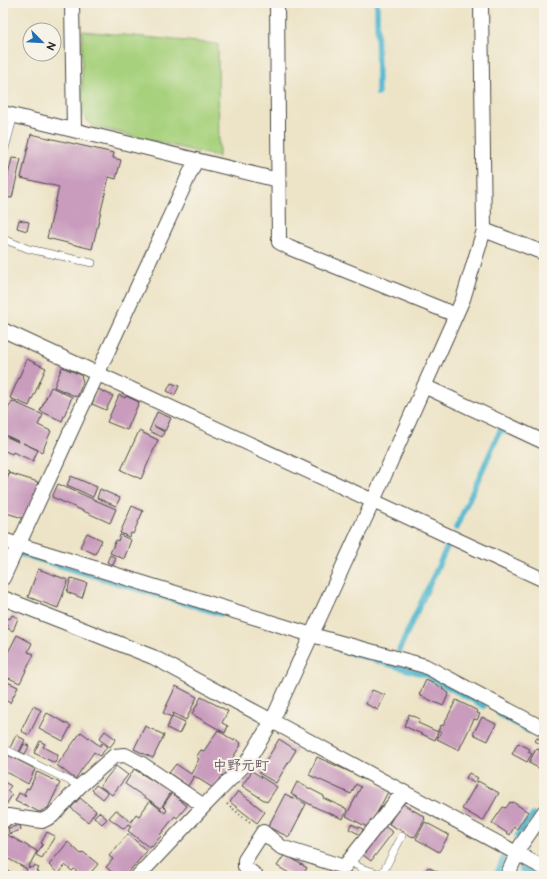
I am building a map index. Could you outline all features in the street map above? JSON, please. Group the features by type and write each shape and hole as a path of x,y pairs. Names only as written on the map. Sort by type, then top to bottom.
{"street":[{"path":"72,3 74,130"},
{"path":"277,3 279,242 290,248 456,315"},
{"path":"138,876 247,762 272,721 373,501 463,299 484,230 481,3"},
{"path":"8,114 278,180"},
{"path":"3,578 196,160"},
{"path":"484,230 544,253"},
{"path":"3,330 544,580"},
{"path":"424,386 544,442"},
{"path":"3,540 312,634 425,666 544,729"},
{"path":"3,598 153,657 544,868"},
{"path":"3,821 8,816 42,821 52,816 80,786 114,756 125,755 142,764 204,806"},
{"path":"256,876 245,867 245,860 262,832 281,847 345,868 403,792"},
{"path":"507,876 521,845 544,812"}],"lane":[{"path":"3,156 8,114"},
{"path":"3,239 29,249 92,264"},
{"path":"5,749 80,786"},
{"path":"345,868 362,868 385,875 402,836"}],"path":[{"path":"215,795 262,832"}],"green space":[{"path":"82,31 218,44 219,157 92,126 82,115"}],"building":[{"path":"31,134 114,153 113,158 121,160 116,179 109,177 92,249 47,238 59,187 21,178"},
{"path":"12,158 21,159 12,198 3,197"},
{"path":"19,220 29,222 27,231 17,228"},
{"path":"27,359 46,368 29,406 10,398"},
{"path":"62,367 81,375 83,382 77,397 54,387"},
{"path":"171,383 179,386 175,395 167,391"},
{"path":"51,387 72,397 62,421 40,411"},
{"path":"98,389 113,396 106,410 92,404"},
{"path":"119,395 125,398 126,396 139,402 127,430 107,422"},
{"path":"12,401 43,415 38,425 51,431 42,452 38,450 33,461 13,452 12,454 3,450 3,435 18,442 3,434 3,420"},
{"path":"157,412 171,418 165,431 154,426 164,432 162,437 149,431"},
{"path":"139,431 158,440 141,479 121,470"},
{"path":"3,469 9,471 3,488"},
{"path":"9,473 38,482 26,519 3,512 3,492"},
{"path":"71,476 97,487 93,497 67,485"},
{"path":"58,484 116,509 110,523 52,497"},
{"path":"100,489 120,498 116,506 97,498"},
{"path":"132,506 143,511 133,534 131,533 129,537 120,533"},
{"path":"87,533 102,540 95,554 80,547"},
{"path":"120,535 131,540 124,559 110,553"},
{"path":"110,555 116,558 113,565 107,562"},
{"path":"38,569 68,580 58,608 28,597"},
{"path":"71,578 87,583 82,598 67,592"},
{"path":"12,615 18,618 13,631 7,628 8,624 3,635 3,616 10,619"},
{"path":"17,635 32,643 28,652 34,654 20,683 4,676 5,674 3,673 5,664 3,663 3,658 5,658"},
{"path":"3,680 18,687 10,703 3,699"},
{"path":"426,680 443,688 442,689 449,693 443,706 419,695"},
{"path":"176,686 197,697 186,720 173,713 172,717 163,713"},
{"path":"372,690 385,695 378,710 366,704"},
{"path":"201,697 228,711 222,723 228,726 225,733 192,714"},
{"path":"456,700 478,711 477,713 480,714 477,720 474,719 459,750 437,739 441,732 438,731 441,725 443,726"},
{"path":"33,706 41,710 29,735 21,731"},
{"path":"47,713 71,726 63,741 39,728"},
{"path":"409,714 420,719 418,723 438,732 435,740 404,726"},
{"path":"172,716 185,722 179,734 167,728"},
{"path":"482,717 496,724 488,741 473,734"},
{"path":"145,726 164,735 153,758 134,749"},
{"path":"218,730 234,741 235,739 241,743 241,745 228,765 230,766 224,776 222,775 213,788 194,776 188,786 169,773 176,764 191,774 199,759 196,757 201,750 204,751"},
{"path":"105,731 116,739 110,747 99,739"},
{"path":"81,732 100,746 102,743 107,747 100,756 94,752 75,779 57,765"},
{"path":"16,735 25,740 19,752 10,748"},
{"path":"537,738 544,743 544,771 529,763 536,749 539,750 542,745 535,741"},
{"path":"279,739 296,750 276,783 259,773"},
{"path":"40,741 45,744 43,747 58,755 55,763 34,753"},
{"path":"518,743 530,749 528,752 532,754 527,762 512,754"},
{"path":"24,744 29,746 25,754 20,752"},
{"path":"4,753 35,769 28,784 3,770"},
{"path":"317,757 389,790 369,828 346,816 361,787 356,784 351,794 309,775"},
{"path":"116,766 128,775 112,795 100,786"},
{"path":"134,769 171,792 161,808 125,784"},
{"path":"252,771 277,787 267,802 242,786"},
{"path":"37,772 60,783 48,808 39,812 15,801 19,793 25,796 26,795 24,794 27,788 29,789"},
{"path":"469,773 478,778 474,783 466,778"},
{"path":"3,781 11,786 7,791 12,795 6,805 3,803"},
{"path":"478,781 499,793 483,821 462,809"},
{"path":"297,782 324,796 323,798 347,809 343,819 317,808 291,794"},
{"path":"96,785 108,793 103,799 92,790"},
{"path":"238,791 265,812 257,823 230,802"},
{"path":"172,793 187,806 177,818 175,816 160,835 161,836 150,848 128,831 131,826 128,824 124,829 109,818 116,810 131,822 136,814 139,816 150,801 165,813 167,810 163,806"},
{"path":"285,794 306,804 289,837 268,827"},
{"path":"80,798 96,811 88,822 71,808"},
{"path":"510,802 513,802 528,812 517,829 514,827 510,835 492,823 503,807 506,808"},
{"path":"401,803 425,817 415,837 389,824"},
{"path":"99,812 107,819 102,824 94,817"},
{"path":"425,822 449,835 439,852 416,839"},
{"path":"351,824 363,829 361,835 349,829"},
{"path":"20,825 21,830 9,834 8,828"},
{"path":"384,826 393,832 371,861 363,855"},
{"path":"47,832 55,836 42,858 36,855 43,844 41,843"},
{"path":"3,833 37,851 28,868 33,868 34,866 39,868 37,871 39,872 37,876 24,876 27,869 3,856"},
{"path":"128,834 147,851 125,876 116,876 106,867 113,859 109,856"},
{"path":"68,842 81,854 83,852 98,864 88,876 82,876 74,869 72,871 65,865 59,874 49,865"},
{"path":"285,854 307,868 302,876 294,876 277,866"},
{"path":"428,867 442,874 443,873 448,876 422,876"},
{"path":"7,871 15,876 4,876"}],"waterway":[{"path":"377,3 378,94"},
{"path":"456,528 501,429 507,432"},
{"path":"399,650 448,545"},
{"path":"3,549 9,550"},
{"path":"21,554 221,614"},
{"path":"340,650 426,675 484,706"},
{"path":"499,714 529,731"},
{"path":"540,737 544,739"},
{"path":"541,804 544,800"},
{"path":"517,836 533,815"},
{"path":"496,876 503,859"},
{"path":"521,869 535,876"}],"district":[{"name":"中野元町","path":"241,765"}]}
